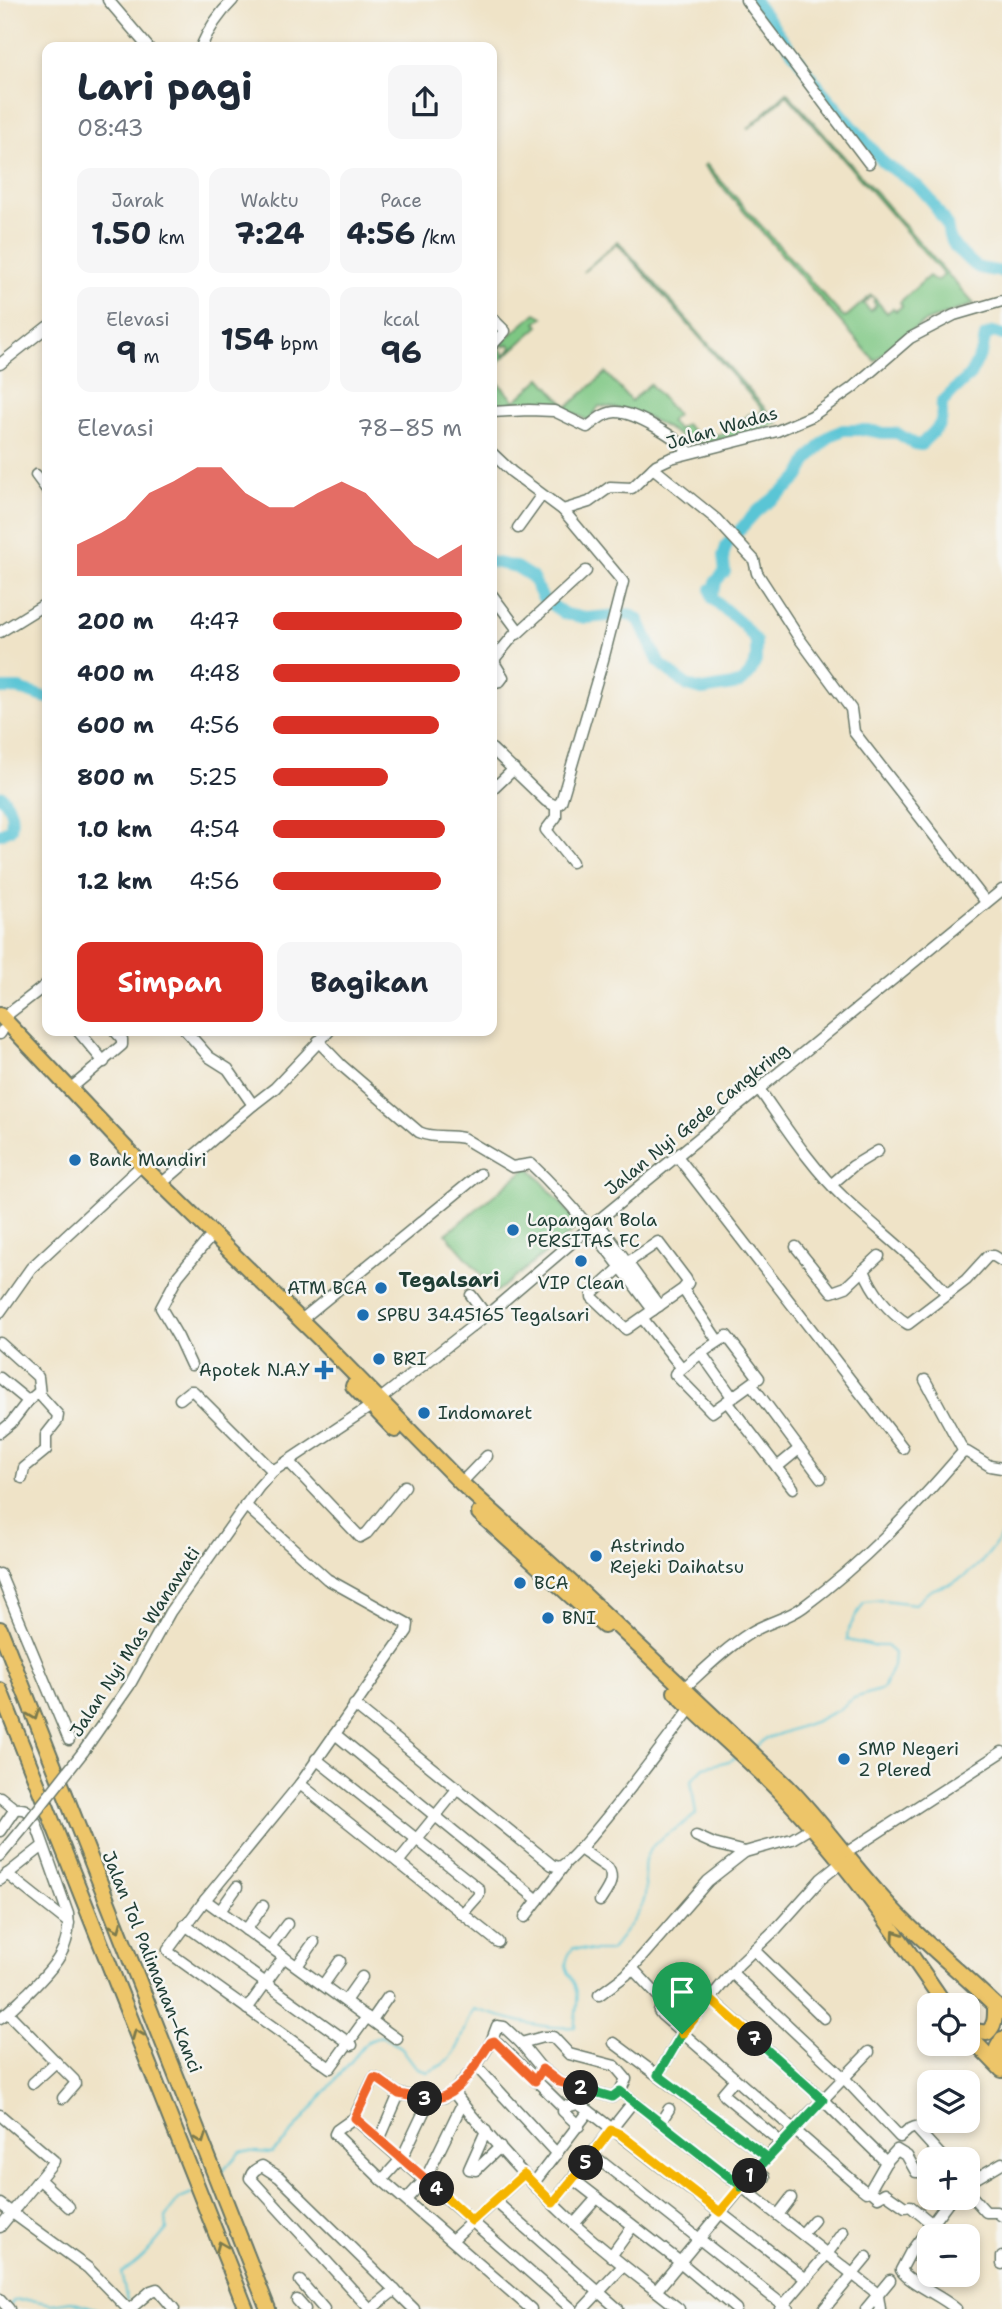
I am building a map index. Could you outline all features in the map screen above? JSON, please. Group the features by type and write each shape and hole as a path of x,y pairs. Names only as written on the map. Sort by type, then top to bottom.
{"highway":[{"path":"1,1026 73,1097 207,1241 313,1344 461,1483 691,1708 817,1817 937,1993"},
{"path":"139,1168 161,1184 301,1320 434,1470 684,1688 739,1748"},
{"name":"Jalan Tol Palimanan–Kanci","path":"0,1629 268,2309"},
{"path":"0,1690 246,2309"},
{"path":"753,1760 812,1828 902,1919 999,2009 994,2025 987,2033 980,2033"},
{"path":"1002,2039 997,2055 1002,2069"},
{"path":"980,2045 1002,2069"}],"street":[{"path":"108,0 144,42"},
{"path":"203,42 220,13 233,0"},
{"path":"746,0 869,163"},
{"name":"Jalan Wadas","path":"563,510 589,502 610,487 632,488 662,461 777,431 812,416 852,388 910,338 954,315 1002,301"},
{"path":"497,323 505,331 497,340"},
{"path":"0,364 42,331"},
{"path":"497,412 554,411 585,427 601,416 621,412 658,428 689,452"},
{"path":"497,457 541,496 563,510 622,580 615,615 561,802 555,806"},
{"path":"653,468 735,538 754,560 757,573 799,638 852,709 857,736 986,902"},
{"path":"36,475 42,483"},
{"path":"518,528 541,496"},
{"path":"497,656 586,571"},
{"path":"497,601 516,626 517,634"},
{"path":"0,632 42,607"},
{"path":"497,667 503,677 497,682"},
{"path":"497,754 546,801 555,806"},
{"path":"497,785 514,769"},
{"path":"555,806 556,817 546,830 572,862"},
{"name":"Jalan Nyi Gede Cangkring","path":"375,1403 486,1315 1002,890"},
{"path":"1,1026 42,989"},
{"path":"82,1036 104,1062"},
{"path":"73,1097 122,1044 119,1036"},
{"path":"191,1036 214,1060 228,1069 253,1105"},
{"path":"161,1184 286,1079 324,1036"},
{"path":"318,1041 341,1065 419,1132 431,1137 463,1138 512,1167 531,1164 593,1225 656,1308"},
{"path":"759,1088 792,1136 844,1198 925,1268 947,1294"},
{"path":"832,1184 878,1151"},
{"path":"677,1156 845,1377 903,1448"},
{"path":"0,1312 31,1268 139,1168"},
{"path":"301,1320 480,1174"},
{"path":"191,1365 161,1308 178,1276 207,1241"},
{"path":"656,1242 660,1242 688,1283 626,1329 592,1297 594,1289 624,1265 656,1242"},
{"path":"796,1247 832,1292 846,1287 879,1256"},
{"path":"864,1270 868,1281 894,1314 908,1325 966,1280 989,1256 995,1256 1002,1261"},
{"path":"683,1289 718,1341"},
{"path":"471,1295 486,1315"},
{"path":"643,1319 681,1367"},
{"path":"729,1337 758,1376 752,1385 714,1412 676,1377 675,1372 718,1341 729,1337"},
{"path":"0,1343 38,1377 39,1392 56,1410 57,1421 46,1435 46,1450 24,1468 22,1478"},
{"path":"701,1353 730,1400 793,1488"},
{"path":"0,1378 28,1401"},
{"path":"925,1380 964,1452 1002,1468"},
{"path":"752,1385 821,1478"},
{"path":"180,1399 193,1391 273,1471"},
{"path":"0,1432 39,1392"},
{"name":"Jalan Nyi Mas Wanawati","path":"0,1856 83,1752 128,1686 170,1612 245,1505 273,1471 375,1403"},
{"path":"777,1466 799,1449"},
{"path":"684,1688 741,1639 795,1612 845,1575 964,1452"},
{"path":"461,1483 486,1456"},
{"path":"288,1461 360,1537 405,1486"},
{"path":"245,1505 327,1579 408,1624 407,1631 300,1784 185,1925 169,1947 171,1954 330,2068 388,1997"},
{"path":"0,1574 69,1740"},
{"path":"354,1706 552,1865 564,1866"},
{"path":"525,1917 691,1708"},
{"path":"335,1734 538,1900"},
{"path":"658,2075 682,2034 732,1973 844,1858 1002,1752"},
{"path":"316,1759 479,1889 479,1895 462,1914"},
{"path":"300,1784 498,1942"},
{"path":"398,1862 458,1788"},
{"path":"0,1797 15,1809 22,1808 30,1812 68,1914 69,1923 61,1959 4,2015 74,2080 75,2084 63,2098"},
{"path":"0,1831 15,1809"},
{"path":"599,1994 619,1982 708,1881 745,1852 792,1839 812,1828"},
{"path":"695,1836 745,1852"},
{"path":"43,1846 4,1877 69,1923"},
{"path":"580,1849 611,1872 611,1882 600,1901"},
{"path":"220,1911 237,1887"},
{"path":"205,1900 397,2039"},
{"path":"246,1930 263,1906"},
{"path":"270,1947 287,1924"},
{"path":"185,1925 351,2044"},
{"path":"297,1966 314,1942"},
{"path":"754,1950 824,2018"},
{"path":"247,2010 284,1957"},
{"path":"323,1985 340,1961"},
{"path":"632,1968 662,2001 660,2014 861,2189 880,2197 885,2193 905,2207 910,2206 931,2223"},
{"path":"732,1973 844,2078 900,2137"},
{"path":"345,2001 362,1978"},
{"path":"710,1999 823,2100 886,2162"},
{"path":"521,2043 553,2037 569,2054 615,2066 626,2079 620,2091 612,2097 559,2082 542,2069 521,2043 501,2025 495,2028 491,2042 476,2066 453,2092 430,2099 399,2094 374,2078 355,2118 335,2134 382,2179 531,2309"},
{"path":"491,2042 498,2043 564,2106 578,2104 609,2126 806,2278"},
{"path":"614,2043 767,2157"},
{"path":"656,2291 741,2186 869,2052"},
{"path":"33,2082 56,2062"},
{"path":"476,2066 557,2154"},
{"path":"535,2081 542,2069"},
{"path":"735,2079 723,2093 724,2096 782,2143"},
{"path":"620,2091 853,2274 878,2296 880,2309"},
{"path":"453,2092 533,2184 574,2224 679,2309"},
{"path":"380,2138 399,2094"},
{"path":"382,2179 402,2158 430,2099"},
{"path":"553,2203 633,2102"},
{"path":"406,2200 426,2178 462,2104"},
{"path":"564,2106 563,2111 579,2126"},
{"path":"660,2123 669,2109"},
{"path":"533,2184 589,2112"},
{"path":"0,2115 54,2161 0,2227"},
{"path":"355,2118 572,2309"},
{"path":"871,2191 870,2188 886,2162 897,2150 900,2137 908,2130 915,2127 931,2147"},
{"path":"486,2132 469,2169 476,2170 500,2147"},
{"path":"897,2150 907,2156 917,2172"},
{"path":"593,2155 700,2238 784,2308 842,2232"},
{"path":"980,2176 1002,2163"},
{"path":"395,2290 371,2309 250,2178 251,2173 262,2166 279,2176 395,2290 414,2309"},
{"path":"452,2240 524,2174"},
{"path":"751,2194 765,2177"},
{"path":"573,2179 736,2309"},
{"path":"40,2180 69,2207"},
{"path":"778,2216 790,2198"},
{"path":"574,2224 596,2199"},
{"path":"495,2201 618,2309"},
{"path":"0,2204 88,2268 128,2309 157,2289 174,2309"},
{"path":"980,2205 986,2212 997,2212 1002,2216"},
{"path":"941,2210 901,2270 909,2278 946,2299 956,2309"},
{"path":"802,2234 814,2220"},
{"path":"611,2256 632,2227"},
{"path":"1002,2257 1002,2264"},
{"path":"824,2309 867,2258"},
{"path":"583,2309 623,2266"},
{"path":"866,2309 890,2280"},
{"path":"300,2281 324,2309"},
{"path":"297,2300 305,2309"}],"green space":[{"path":"787,92 974,304 925,322 875,361 704,166 706,164 843,317 871,295 873,297 864,304 870,311 876,306 873,301 875,299 887,313 893,308 896,311 902,306 900,302 929,276 936,281 944,275 787,95 748,129"},
{"path":"618,241 778,423 743,437 691,444 648,418 626,410 599,406 589,421 560,407 546,405 497,408 497,381 515,401 541,378 567,407 606,373 631,401 650,384 677,415 670,421 678,430 685,424 700,438 726,433 750,414 756,417 763,410 617,243 583,272"},
{"path":"536,313 543,317 536,323 539,326 497,364 499,347 504,355 512,348 509,344 504,347 501,343"},
{"name":"Lapangan Bola PERSITAS FC","path":"527,1168 531,1169 579,1227 496,1292 446,1234"}],"waterway":[{"path":"754,0 823,92 884,163 919,187 930,199 947,225 955,247 979,268 1002,272"},
{"path":"497,563 516,567 532,577 543,599 565,614 586,618 629,614 639,620 659,663 688,686 702,690 739,684 749,675 756,661 756,641 743,625 713,599 711,589 715,588 716,581 725,572 723,556 727,544 756,512 799,477 809,458 830,436 843,430 867,430 897,433 921,445 939,425 942,402 970,375 983,349 985,336 994,332 1002,335"},
{"path":"0,689 19,689 42,696"},
{"path":"0,797 2,796 11,811 12,819 11,829 0,834"},
{"path":"754,1748 765,1739 816,1721 854,1698 883,1689 893,1666 894,1653 886,1646 847,1640 848,1630 864,1602 883,1600 915,1604 931,1590 952,1583 975,1568 1002,1534"},
{"path":"222,2172 241,2151 272,2153 367,2042 381,2036 401,2047 416,2067 427,2072 447,2061 453,2054 474,2009 537,2025 575,2027 577,1997 566,1967 568,1955 573,1948 610,1951 644,1902 645,1862 650,1849 696,1814 691,1781 704,1767 736,1757"},
{"path":"127,2300 121,2273 151,2248 167,2229 166,2216 180,2198 192,2193"},
{"path":"11,2305 13,2301 30,2300 53,2304 71,2301 98,2309"}],"place":[{"name":"Bank Mandiri","path":"75,1160"},
{"name":"Lapangan Bola PERSITAS FC","path":"513,1230"},
{"name":"VIP Clean","path":"581,1261"},
{"name":"ATM BCA","path":"381,1288"},
{"name":"SPBU 34.45165 Tegalsari","path":"363,1315"},
{"name":"BRI","path":"379,1359"},
{"name":"Apotek N.A.Y","path":"324,1370"},
{"name":"Indomaret","path":"424,1413"},
{"name":"Astrindo Rejeki Daihatsu","path":"596,1556"},
{"name":"BCA","path":"520,1583"},
{"name":"BNI","path":"548,1618"},
{"name":"SMP Negeri 2 Plered","path":"844,1759"}],"district":[{"name":"Tegalsari","path":"449,1280"}],"route":[{"path":"682,2034 658,2075 767,2157 741,2186 620,2091 612,2097 559,2082 542,2069 535,2081 494,2041 453,2092 440,2098 399,2094 374,2078 355,2118 472,2221 524,2174 553,2203 611,2130 620,2134 720,2212 767,2157 823,2100 710,1999 682,2034"}]}
